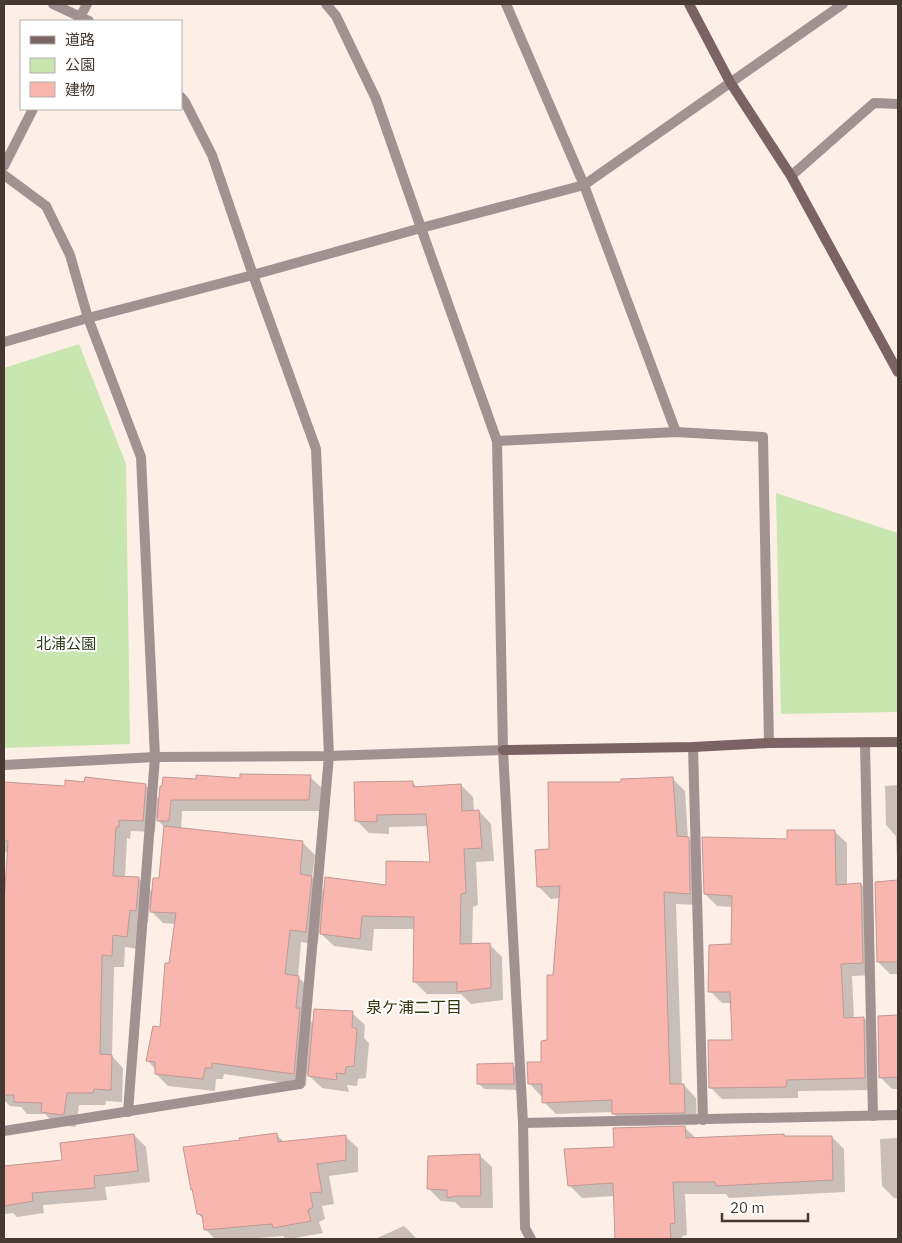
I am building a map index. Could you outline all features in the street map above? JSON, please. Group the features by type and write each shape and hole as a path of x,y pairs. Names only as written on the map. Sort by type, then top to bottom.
{"street":[{"path":"53,4 83,20 88,4"},
{"path":"326,4 336,16 376,99 496,441 504,750 523,1123 525,1228 531,1239"},
{"path":"506,4 584,185 676,432"},
{"path":"689,4 730,82 791,176 898,372"},
{"path":"4,342 584,185 843,4"},
{"path":"4,1131 300,1084 329,756 316,449 212,155 182,98"},
{"path":"791,176 874,103 898,104"},
{"path":"4,166 32,110"},
{"path":"4,175 46,206 70,255 88,318 141,457 155,757 128,1112"},
{"path":"496,441 676,432 763,437 770,743"},
{"path":"4,765 155,757 329,756 504,750 693,747 770,743 898,742"},
{"path":"865,743 873,1116"},
{"path":"693,747 703,1120"},
{"path":"523,1123 898,1115"}],"green space":[{"name":"北浦公園","path":"79,344 126,464 130,744 4,748 4,368"},
{"path":"776,493 898,533 898,712 781,714"}],"building":[{"path":"240,774 311,775 309,800 171,800 169,821 157,821 160,786 162,786 163,777 196,779 196,775 240,778"},
{"path":"85,777 146,784 143,821 119,820 119,827 116,827 113,876 139,877 136,911 130,910 127,937 113,935 112,956 102,955 100,1054 112,1055 111,1090 94,1089 93,1093 67,1093 64,1114 61,1115 41,1112 42,1103 14,1102 14,1095 4,1095 4,903 8,841 4,841 4,782 65,786 65,780 84,782"},
{"path":"673,777 677,836 689,837 690,894 664,892 670,1084 684,1084 685,1113 612,1114 612,1100 542,1103 542,1084 528,1084 527,1062 541,1062 541,1041 547,1040 547,975 553,975 560,886 537,887 535,850 549,849 548,782 621,782 621,779"},
{"path":"413,781 413,787 461,784 462,811 479,810 482,848 464,849 466,893 461,894 460,944 490,943 491,988 457,992 457,982 413,982 414,917 362,916 360,939 320,934 325,877 386,885 386,861 430,862 426,814 377,815 377,822 355,821 354,782"},
{"path":"164,826 303,841 300,874 312,876 306,932 290,930 285,974 299,976 296,1008 300,1008 294,1074 212,1063 212,1068 205,1068 203,1079 155,1074 155,1062 146,1061 153,1026 160,1027 165,963 169,963 176,913 150,912 153,878 159,878"},
{"path":"787,830 835,830 836,885 861,883 863,963 841,964 844,1018 864,1017 865,1078 787,1080 786,1087 709,1088 708,1040 732,1040 730,992 708,992 709,945 731,944 732,896 704,894 702,837 787,839"},
{"path":"898,880 898,962 877,962 875,882"},
{"path":"314,1009 353,1011 352,1027 357,1029 354,1066 346,1067 345,1074 336,1073 337,1080 308,1076"},
{"path":"898,1015 898,1077 879,1078 878,1016"},
{"path":"513,1063 514,1084 477,1084 477,1064"},
{"path":"685,1126 686,1138 784,1134 784,1136 832,1136 833,1180 716,1186 715,1182 673,1182 675,1223 670,1224 671,1239 615,1239 613,1183 568,1186 564,1149 614,1147 613,1128"},
{"path":"277,1133 278,1142 346,1135 346,1160 317,1164 322,1192 310,1193 313,1207 308,1210 311,1221 273,1228 272,1224 204,1230 202,1215 197,1214 183,1147"},
{"path":"134,1134 138,1171 94,1176 95,1188 32,1193 33,1201 4,1206 4,1166 62,1160 60,1143"},
{"path":"480,1154 481,1196 447,1198 447,1190 427,1189 428,1156"}],"district":[{"name":"泉ケ浦二丁目","path":"414,1007"}]}
